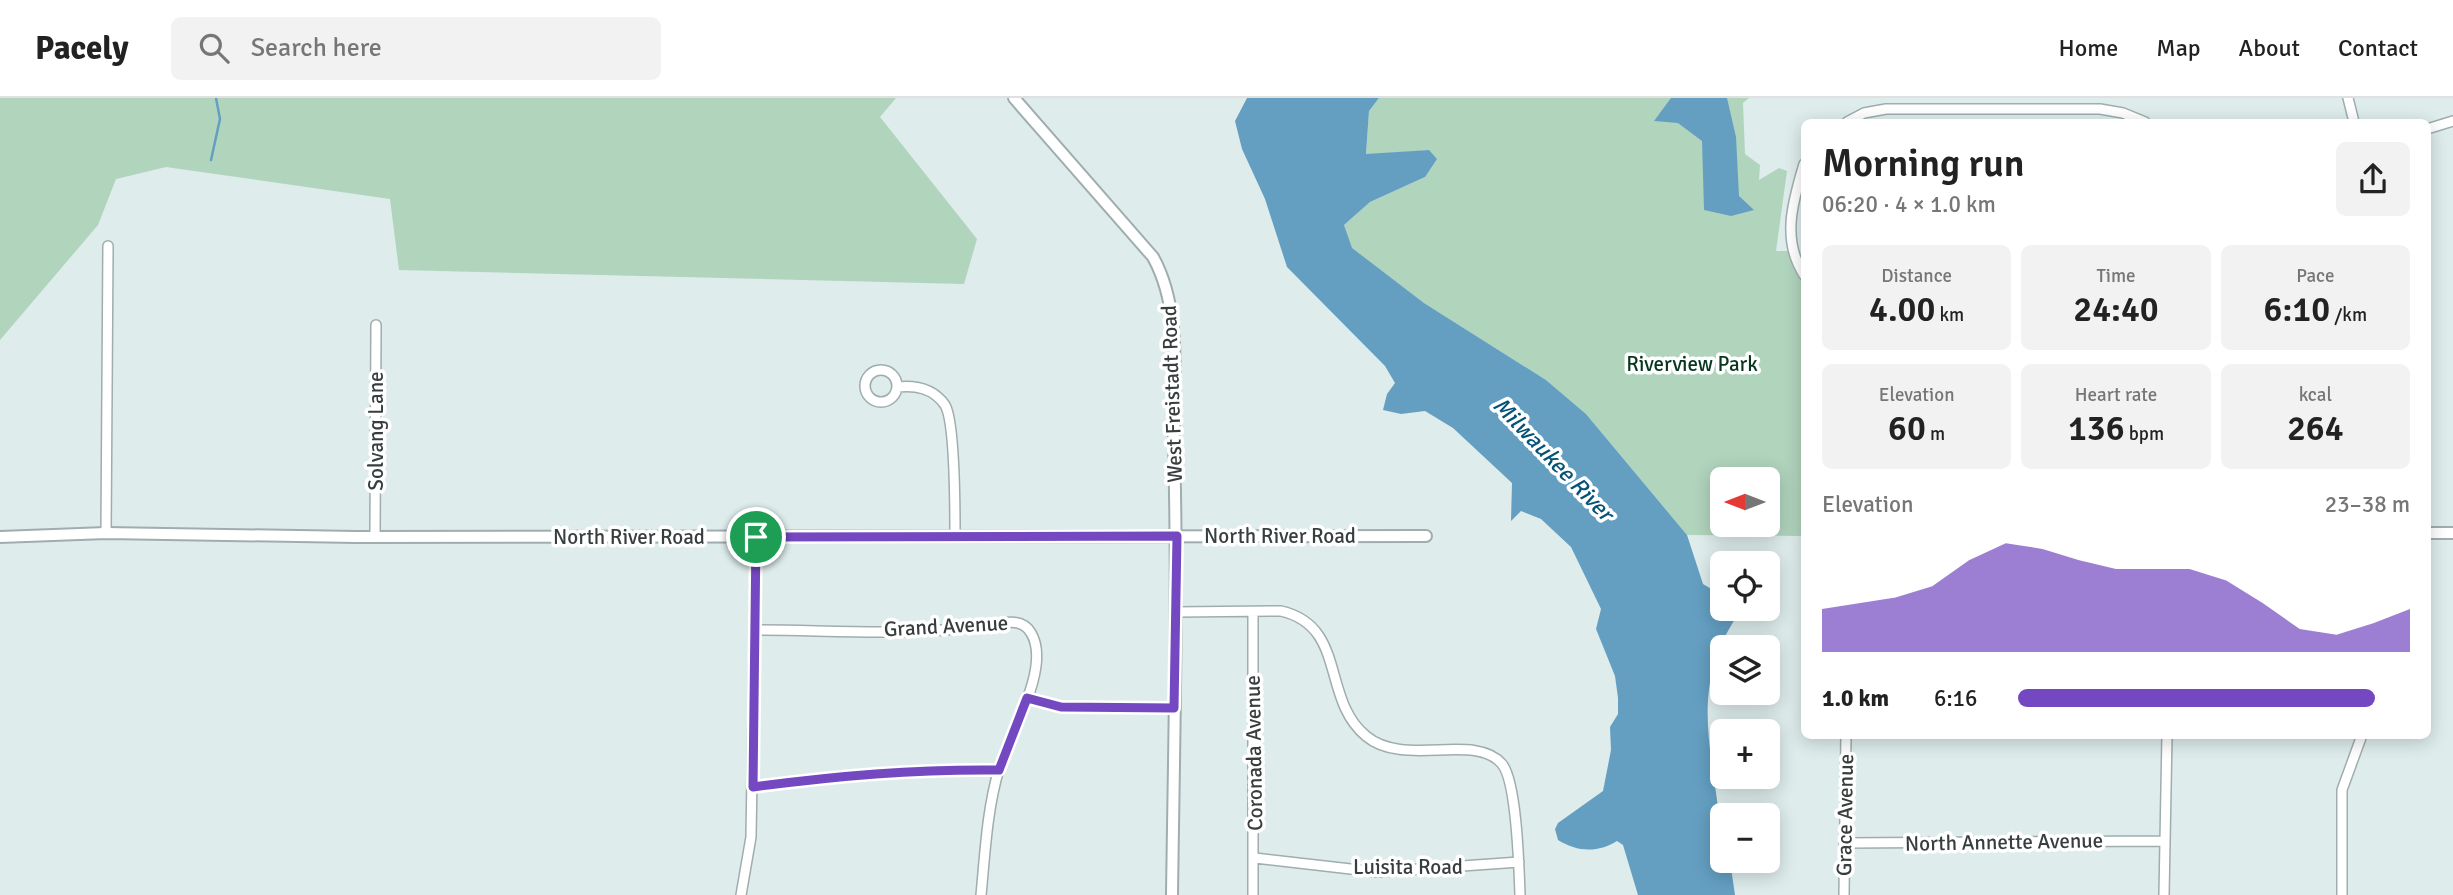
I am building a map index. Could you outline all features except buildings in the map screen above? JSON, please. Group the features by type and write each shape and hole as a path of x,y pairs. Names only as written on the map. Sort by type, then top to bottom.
{"street":[{"name":"West Freistadt Road","path":"1014,98 1153,257 1166,281 1172,326 1177,536 1172,895"},
{"path":"2348,98 2353,119"},
{"path":"1853,119 1864,113 1886,109 2100,109 2138,119"},
{"path":"2431,128 2453,121"},
{"path":"1801,177 1790,226 1792,251 1801,268"},
{"path":"106,533 108,246"},
{"name":"Solvang Lane","path":"376,326 376,537"},
{"path":"897,387 913,385 932,392 946,407 950,429 956,536"},
{"name":"North River Road","path":"0,537 106,533 376,537 1426,536"},
{"path":"2431,533 2453,533"},
{"path":"741,895 750,853 753,787 756,537"},
{"path":"1176,612 1281,611 1296,614 1315,627 1349,715 1364,734 1387,748 1413,752 1475,751 1489,755 1502,764 1511,789 1520,895"},
{"name":"Coronada Avenue","path":"1253,612 1253,895"},
{"name":"Grand Avenue","path":"755,630 959,629 1014,622 1027,629 1035,646 1035,666 1027,698 999,770 986,842 981,895"},
{"path":"1027,698 1061,707 1174,708"},
{"name":"Grace Avenue","path":"1844,895 1846,739"},
{"path":"2164,895 2167,739"},
{"path":"2342,895 2342,790 2361,739"},
{"path":"753,787 859,773 919,769 999,770"},
{"name":"North Annette Avenue","path":"1844,843 2164,841"},
{"name":"Luisita Road","path":"1255,858 1377,872 1519,862"}],"green space":[{"path":"0,98 896,98 880,117 977,239 964,284 399,270 390,199 166,167 116,179 98,225 0,340"},
{"name":"Riverview Park","path":"1379,98 1749,98 1743,103 1745,154 1760,165 1759,180 1779,168 1787,171 1776,251 1792,251 1801,269 1801,536 1780,536 1780,467 1710,467 1710,535 1687,535 1586,414 1546,380 1424,303 1351,248 1344,225 1370,202 1425,177 1429,150 1366,155 1369,111"}],"water":[{"name":"Milwaukee River","path":"1247,98 1379,98 1369,111 1366,154 1429,150 1437,159 1425,177 1370,202 1344,225 1352,248 1424,303 1546,380 1586,414 1687,535 1703,584 1710,588 1710,621 1735,621 1727,635 1710,635 1708,732 1710,789 1715,789 1717,803 1710,803 1710,873 1732,873 1735,895 1638,895 1623,845 1617,841 1602,848 1580,849 1558,840 1555,829 1558,823 1603,791 1611,750 1610,727 1618,714 1615,676 1596,629 1601,609 1571,547 1541,519 1521,511 1511,521 1512,483 1453,428 1425,411 1401,414 1383,410 1387,394 1395,383 1385,366 1287,267 1265,199 1242,149 1235,121"},
{"path":"1671,98 1727,98 1736,137 1739,196 1754,210 1731,216 1704,210 1702,141 1678,123 1654,121"}],"waterway":[{"path":"211,160 220,119 216,98"}],"route":[{"path":"1177,536 1174,708 1061,707 1027,698 999,770 919,769 859,773 753,787 756,537 1177,536"}]}
